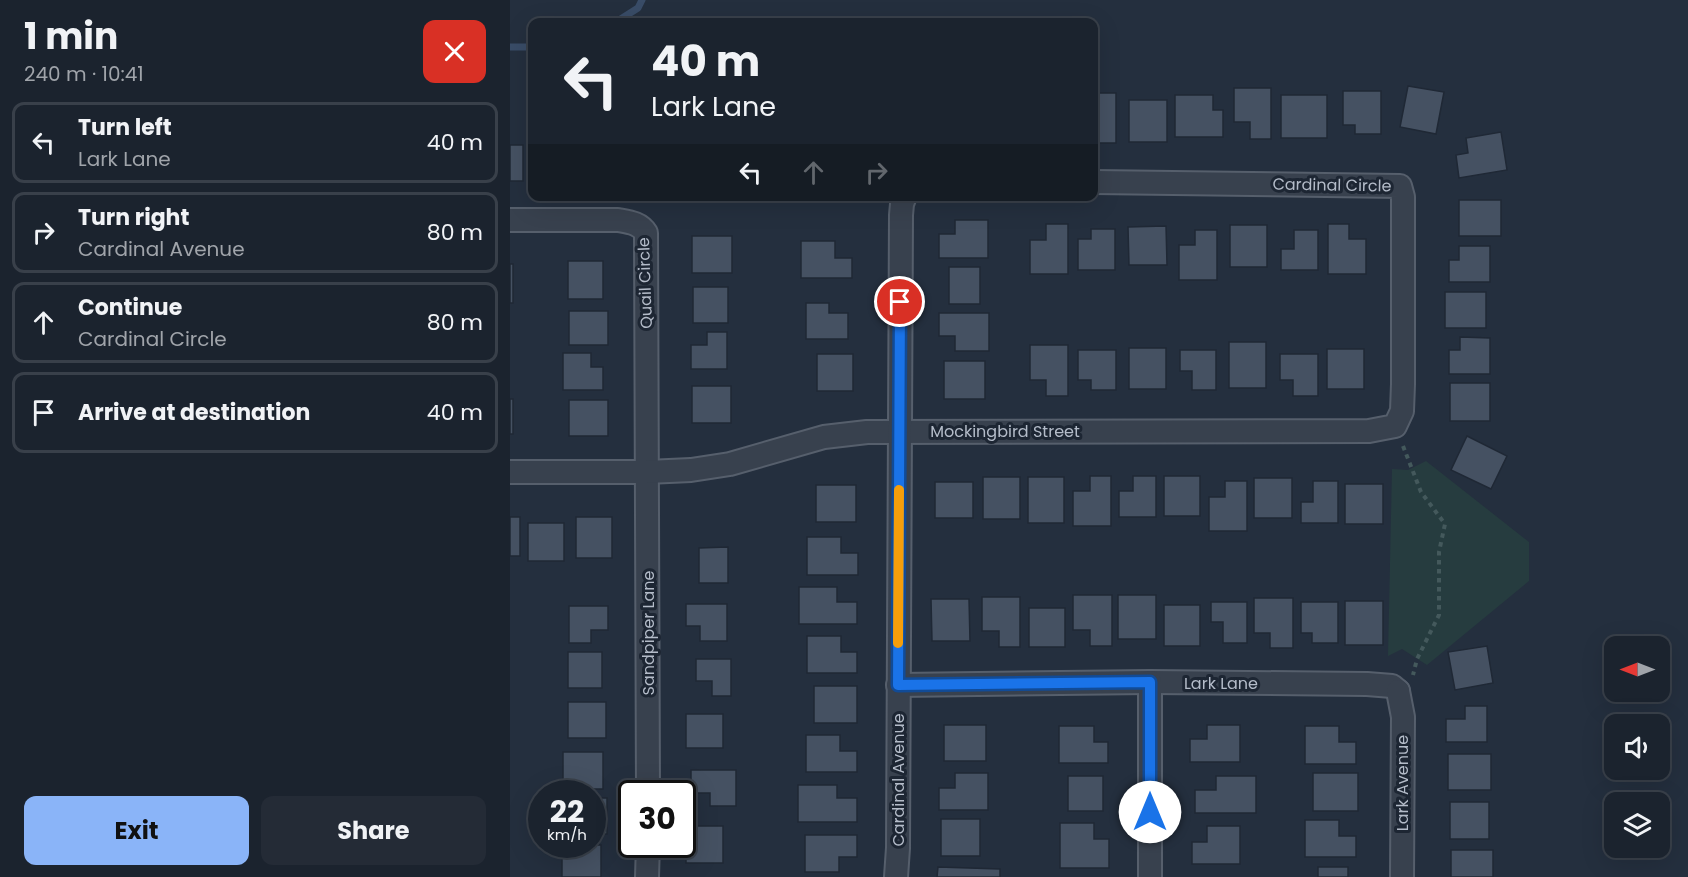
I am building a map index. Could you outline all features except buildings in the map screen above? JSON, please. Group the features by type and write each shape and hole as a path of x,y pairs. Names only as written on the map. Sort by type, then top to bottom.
{"street":[{"name":"Cardinal Circle","path":"1098,182 1400,186 1403,196 1403,384 1402,411 1395,426"},
{"path":"900,432 901,215 904,201"},
{"name":"Quail Circle","path":"510,220 618,220 635,223 646,233 647,472"},
{"name":"Mockingbird Street","path":"510,472 691,470 730,464 824,437 867,432 1369,431 1395,426"},
{"name":"Cardinal Avenue","path":"896,877 900,432"},
{"name":"Sandpiper Lane","path":"647,472 648,780"},
{"path":"1150,682 1150,877"},
{"name":"Lark Lane","path":"898,685 1150,682 1367,684 1404,688"},
{"name":"Lark Avenue","path":"1402,877 1404,688"},
{"path":"647,877 648,858"}],"path":[{"path":"1395,426 1421,492 1445,524 1439,552 1439,615 1404,688"}],"green space":[{"path":"1426,461 1529,542 1529,581 1427,665 1402,649 1388,656 1392,469 1408,470"}],"waterway":[{"path":"622,18 638,8 642,0"},
{"path":"510,47 528,47"}],"slow traffic":[{"path":"898,643 899,490"}],"route":[{"path":"900,302 898,685 1150,682 1150,812"}]}
